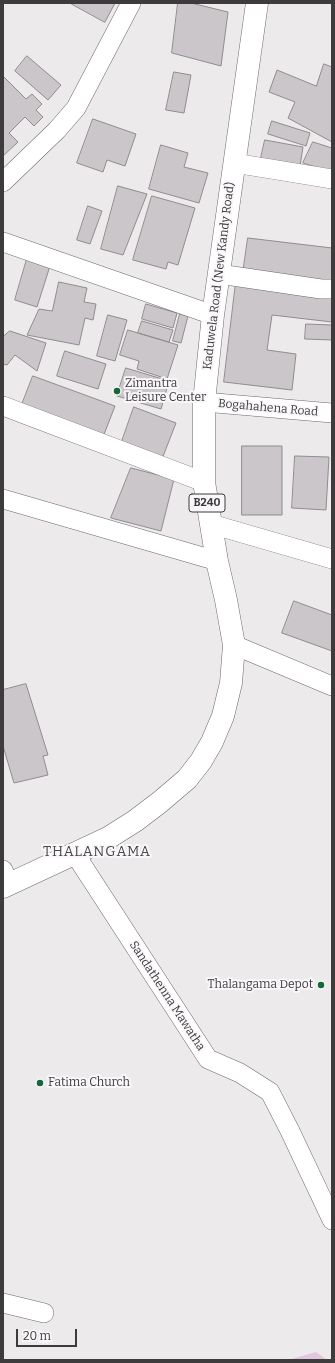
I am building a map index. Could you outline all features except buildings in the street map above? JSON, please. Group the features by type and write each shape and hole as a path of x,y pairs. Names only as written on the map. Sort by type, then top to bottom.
{"main road":[{"name":"Kaduwela Road (New Kandy Road)","path":"5,880 75,854 108,838 135,821 160,802 186,779 201,761 212,742 223,716 232,683 234,645 217,561 204,482 204,402 213,315 257,3"}],"street":[{"path":"3,182 57,130 76,108 131,3"},
{"path":"234,163 332,179"},
{"path":"3,242 213,315"},
{"path":"219,274 321,289 332,289"},
{"name":"Bogahahena Road","path":"204,402 332,413"},
{"path":"3,406 204,482"},
{"path":"3,499 217,561"},
{"path":"211,524 332,559"},
{"path":"234,645 332,686"},
{"name":"Sandathenna Mawatha","path":"75,854 208,1059 240,1073 270,1092 332,1220"},
{"path":"3,1303 44,1313"}],"shaded area":[{"path":"316,1352 327,1360 288,1360"}],"place":[{"name":"Zimantra Leisure Center","path":"117,391"},
{"name":"Thalangama Depot","path":"321,985"},
{"name":"Fatima Church","path":"40,1083"}],"district":[{"name":"THALANGAMA","path":"97,852"}]}
